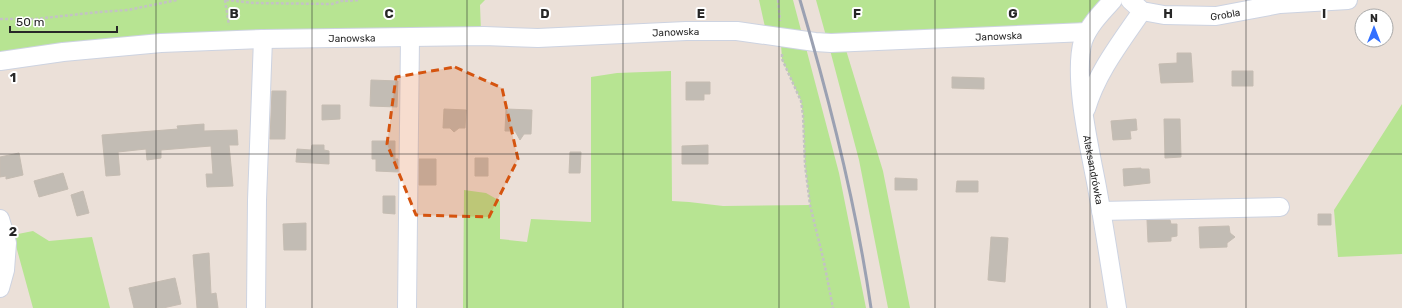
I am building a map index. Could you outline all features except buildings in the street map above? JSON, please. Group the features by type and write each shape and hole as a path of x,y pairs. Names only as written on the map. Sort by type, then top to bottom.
{"street":[{"name":"Aleksandrówka","path":"1113,0 1096,19 1088,32 1084,41 1080,60 1084,114 1117,308"},
{"name":"Grobla","path":"1136,5 1164,15 1216,16 1280,4 1348,0"},
{"path":"1084,114 1091,92 1136,5"},
{"name":"Janowska","path":"0,61 86,50 161,43 263,39 484,36 538,38 686,31 736,31 831,43 1088,32"},
{"path":"407,308 410,37"},
{"path":"256,308 257,200 263,39"},
{"path":"1101,211 1280,207"},
{"path":"0,218 7,243 5,270 0,288"}],"path":[{"path":"0,19 35,19 128,10 177,0"},
{"path":"232,40 225,0 254,3 332,4 345,0 360,0"},
{"path":"778,0 780,11 782,59 801,101 805,165 810,205 824,262 832,308"}],"highlighted area":[{"path":"455,67 502,88 518,159 489,217 416,215 387,144 396,77"}],"green space":[{"path":"0,0 485,0 480,5 481,31 0,54"},
{"path":"759,0 793,0 802,34 765,27"},
{"path":"816,0 1101,0 1082,22 1074,24 826,36"},
{"path":"781,44 806,48 839,173 866,308 463,308 464,190 486,193 500,201 500,239 527,242 531,219 591,222 591,77 617,73 671,71 672,201 723,206 810,205 805,165 801,101 782,59"},
{"path":"830,50 846,50 883,171 910,308 888,308 859,160"},
{"path":"1402,104 1402,254 1338,257 1334,210"},
{"path":"33,231 49,241 92,237 110,308 33,308 13,235"}],"railway":[{"path":"800,0 832,114 850,191 871,308"}]}
